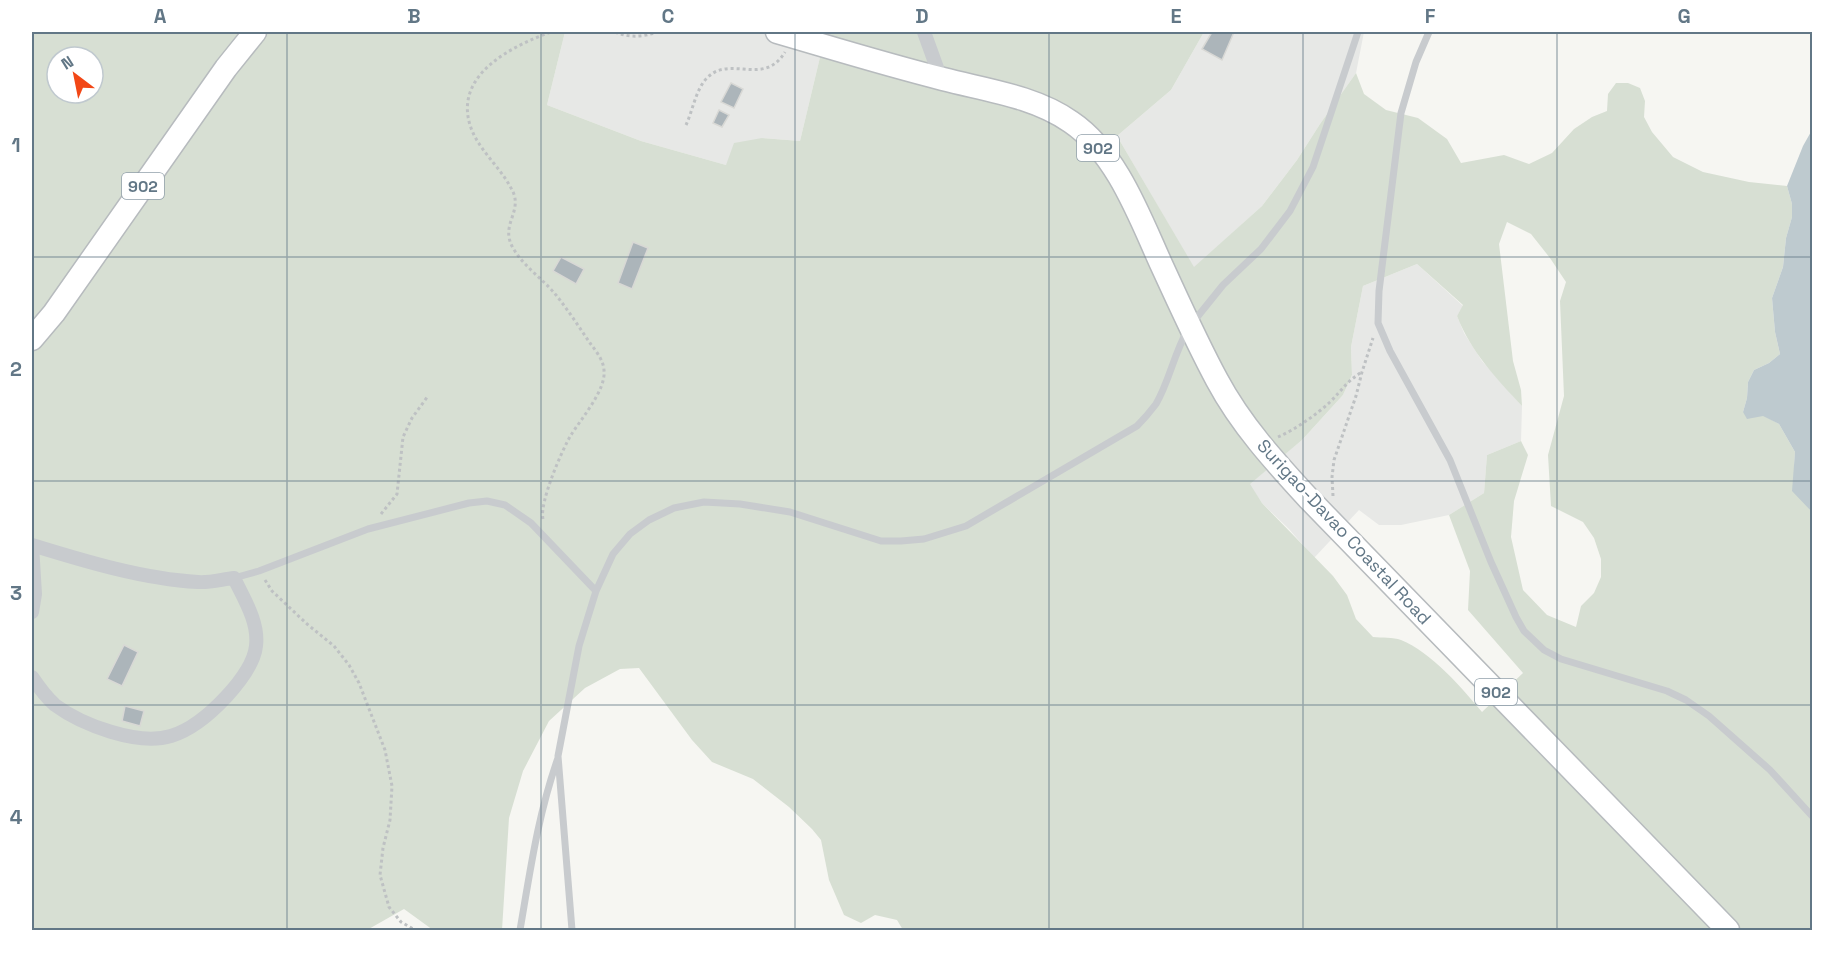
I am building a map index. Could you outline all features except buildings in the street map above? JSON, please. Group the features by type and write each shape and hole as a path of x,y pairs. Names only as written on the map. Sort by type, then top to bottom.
{"highway":[{"name":"902","path":"32,339 54,313 226,68 255,32"},
{"name":"Surigao-Davao Coastal Road","path":"784,34 1033,104 1056,112 1086,134 1106,158 1129,194 1190,327 1219,383 1260,444 1309,499 1728,930"}],"street":[{"path":"924,32 941,79"},
{"path":"32,612 35,594 32,545 125,570 172,579 200,582 234,578 251,614 256,647 244,675 219,705 204,717 171,736 148,739 113,733 78,718 54,704 32,677"}],"lane":[{"path":"520,930 536,834 547,788 558,756 579,646 596,591 613,554 630,534 649,520 674,508 704,502 740,504 790,512 881,540 902,542 924,539 966,526 1137,426 1157,402 1179,344 1190,327 1223,285 1261,249 1290,211 1313,167 1358,32"},
{"path":"1429,32 1416,63 1401,113 1379,291 1378,323 1390,351 1450,460 1491,562 1524,631 1544,650 1561,658 1667,691 1686,700 1709,716 1770,770 1812,816"},
{"path":"234,578 368,529 469,503 487,501 505,505 519,513 596,591"},
{"path":"558,756 572,930"}],"path":[{"path":"548,542 541,513 544,500 563,451 603,381 604,371 602,361 555,294 512,247 508,237 508,227 516,201 513,190 472,129 468,116 468,104 478,77 490,63 532,39 551,32"},
{"path":"615,32 630,36 644,36 657,32"},
{"path":"687,125 701,86 708,77 721,69 760,70 770,67 784,55 784,34"},
{"path":"1333,498 1334,460 1378,323"},
{"path":"1260,444 1299,425 1328,404 1348,381 1362,372"},
{"path":"368,529 398,494 403,437 412,418 428,396"},
{"path":"258,571 272,591 334,646 359,682 385,750 392,786 390,820 383,848 380,875 389,907 401,922 415,930"}],"shaded area":[{"path":"32,32 565,32 547,105 641,141 726,165 734,143 762,138 800,141 826,32 1204,32 1171,90 1117,136 1194,267 1262,206 1297,160 1356,73 1364,94 1386,110 1418,118 1447,139 1461,163 1504,155 1529,164 1552,153 1574,129 1592,117 1607,111 1608,94 1616,83 1628,83 1640,88 1645,101 1644,117 1652,132 1673,157 1703,172 1749,182 1787,186 1792,204 1792,217 1786,238 1783,267 1772,298 1775,332 1780,354 1769,363 1754,370 1748,382 1743,412 1763,415 1779,424 1795,452 1794,469 1805,503 1812,512 1812,930 903,930 897,920 875,915 861,923 844,915 829,880 821,840 812,829 789,807 753,779 712,762 692,740 639,668 620,669 585,688 549,721 523,771 509,818 502,930 433,930 404,909 367,930 32,930","holes":["1507,222 1531,234 1566,282 1560,301 1564,396 1548,455 1551,506 1583,522 1594,538 1601,559 1601,577 1594,593 1581,606 1576,627 1547,615 1523,590 1511,537 1514,501 1528,455 1521,441 1487,455 1484,493 1449,515 1470,571 1468,610 1523,673 1482,712 1424,653 1401,640 1373,637 1356,619 1347,595 1333,576 1262,503 1250,484 1302,440 1343,395 1352,375 1351,347 1363,286 1417,264 1463,305 1457,316 1469,341 1494,375 1522,406 1521,390 1513,361 1499,244"]},
{"path":"565,32 826,32 800,141 762,138 726,165 641,141 547,105"},
{"path":"1204,32 1364,32 1356,73 1297,160 1262,206 1194,268 1117,136 1171,90"},
{"path":"1812,130 1812,512 1792,491 1795,452 1779,424 1763,416 1747,419 1743,412 1748,382 1754,370 1769,363 1780,354 1775,332 1772,298 1783,267 1786,238 1792,217 1792,204 1787,186"},
{"path":"1417,264 1463,306 1457,316 1464,333 1482,361 1522,406 1521,441 1487,455 1484,493 1449,515 1401,525 1379,525 1359,510 1314,558 1262,503 1249,484 1302,440 1343,395 1352,375 1351,347 1363,286"}]}
